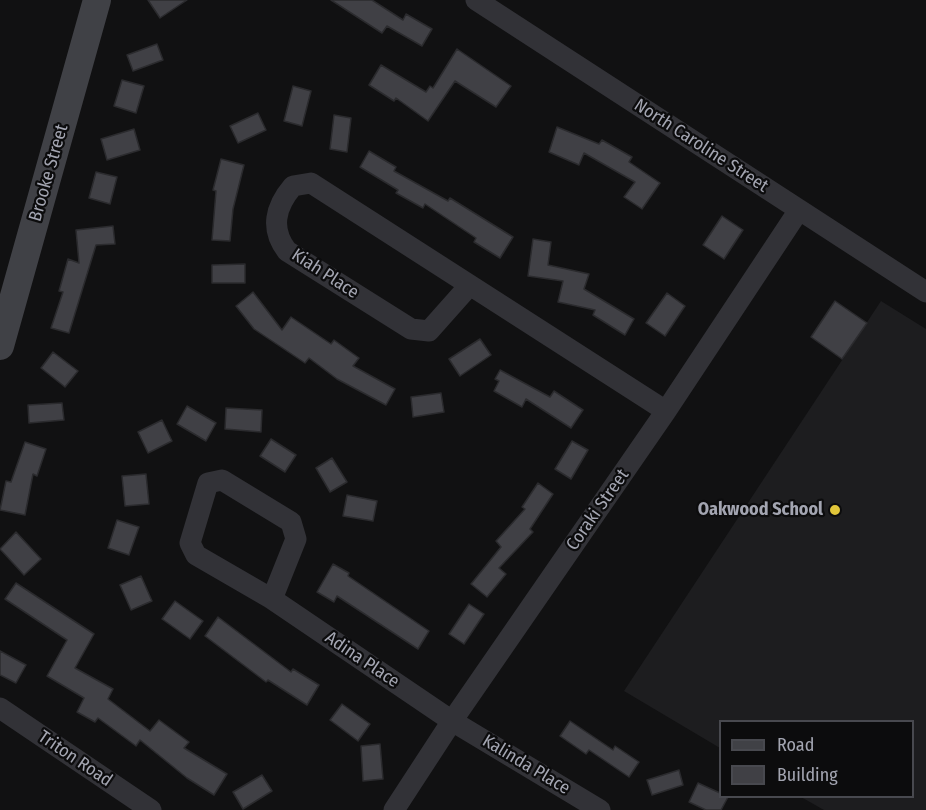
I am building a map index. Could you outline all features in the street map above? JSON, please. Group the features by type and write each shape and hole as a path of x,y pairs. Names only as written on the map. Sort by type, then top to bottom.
{"street":[{"name":"Brooke Street","path":"0,346 98,0"},
{"name":"North Caroline Street","path":"476,0 926,291"},
{"name":"Kiah Place","path":"469,286 429,331 411,329 287,251 278,239 276,222 281,200 292,186 311,183 666,411"},
{"name":"Coraki Street","path":"394,810 452,721 666,411 799,210"},
{"name":"Adina Place","path":"272,599 296,540 291,522 222,480 208,483 190,543 196,555 272,599 452,721"},
{"name":"Triton Road","path":"0,708 139,807"},
{"name":"Kalinda Place","path":"452,721 600,810"}],"shaded area":[{"name":"Oakwood School","path":"881,301 926,329 926,810 824,810 803,798 914,798 914,720 719,720 719,747 624,691"}],"building":[{"path":"148,0 187,0 160,18"},
{"path":"331,0 372,0 403,20 406,14 432,29 422,46 387,26 382,33"},
{"path":"157,44 163,60 133,71 127,55"},
{"path":"457,49 511,86 496,107 455,81 428,121 396,98 394,101 369,85 381,65 426,92 430,86 433,88"},
{"path":"122,80 144,86 136,113 114,106"},
{"path":"293,86 311,91 302,126 284,121"},
{"path":"258,113 266,130 238,143 230,126"},
{"path":"334,115 351,118 347,152 330,149"},
{"path":"557,127 599,144 602,140 632,157 629,162 660,183 642,209 624,197 635,182 584,153 579,165 549,152"},
{"path":"134,129 140,150 107,160 101,139"},
{"path":"369,151 396,167 394,171 448,201 450,198 513,237 500,258 474,242 476,238 425,204 423,208 396,193 398,190 360,167"},
{"path":"221,159 244,165 233,209 230,241 212,240 216,191 213,190"},
{"path":"96,172 117,177 110,204 89,198"},
{"path":"722,216 743,230 724,259 703,245"},
{"path":"113,226 115,244 96,245 69,333 51,328 63,292 59,291 68,259 79,263 76,230"},
{"path":"533,239 551,242 548,265 589,274 584,289 634,319 625,335 593,315 595,310 558,302 563,281 528,276"},
{"path":"245,264 245,283 212,283 212,265"},
{"path":"253,292 282,330 291,317 331,344 334,340 359,358 353,366 395,389 386,405 337,379 309,358 305,363 254,329 236,306"},
{"path":"667,293 685,306 665,336 646,323"},
{"path":"835,301 867,323 842,359 811,337"},
{"path":"480,339 491,355 460,376 449,359"},
{"path":"53,352 78,371 65,387 41,368"},
{"path":"500,370 550,397 554,391 583,410 571,428 526,399 522,407 494,391 499,381 495,379"},
{"path":"441,393 444,412 413,417 411,397"},
{"path":"62,403 64,420 29,423 28,405"},
{"path":"187,406 216,423 206,441 177,424"},
{"path":"226,408 262,410 261,432 225,429"},
{"path":"162,420 172,441 148,453 138,432"},
{"path":"271,439 296,455 285,472 260,456"},
{"path":"572,441 588,450 571,479 555,469"},
{"path":"25,442 46,449 37,476 33,474 25,515 0,510 6,481 11,482"},
{"path":"332,458 347,482 330,492 316,468"},
{"path":"146,474 149,504 125,506 122,476"},
{"path":"538,483 553,494 530,529 533,532 499,568 506,574 487,597 471,584 501,547 496,541 525,509 522,507"},
{"path":"347,495 377,501 373,521 343,516"},
{"path":"117,520 139,527 129,555 108,548"},
{"path":"16,532 41,559 24,575 0,549"},
{"path":"333,564 429,631 418,649 337,596 334,602 317,592"},
{"path":"141,576 152,601 131,610 120,585"},
{"path":"16,583 94,634 75,668 113,689 108,699 150,731 159,720 189,742 184,748 227,774 214,795 187,778 140,740 136,746 98,718 95,722 77,712 84,698 47,676 67,640 5,599"},
{"path":"175,601 203,621 190,639 162,619"},
{"path":"469,604 484,614 464,644 449,634"},
{"path":"218,617 291,672 293,669 319,685 307,705 268,680 266,682 205,636"},
{"path":"0,651 26,665 16,683 0,675"},
{"path":"342,704 370,724 358,741 330,720"},
{"path":"570,721 613,750 615,746 639,762 629,777 589,750 586,754 560,736"},
{"path":"380,744 383,779 363,781 361,746"},
{"path":"679,770 683,785 652,795 647,780"},
{"path":"262,775 272,791 243,809 233,792"},
{"path":"698,783 719,793 719,798 727,798 721,810 706,810 689,802"}],"place":[{"name":"Oakwood School","path":"835,510"}]}
